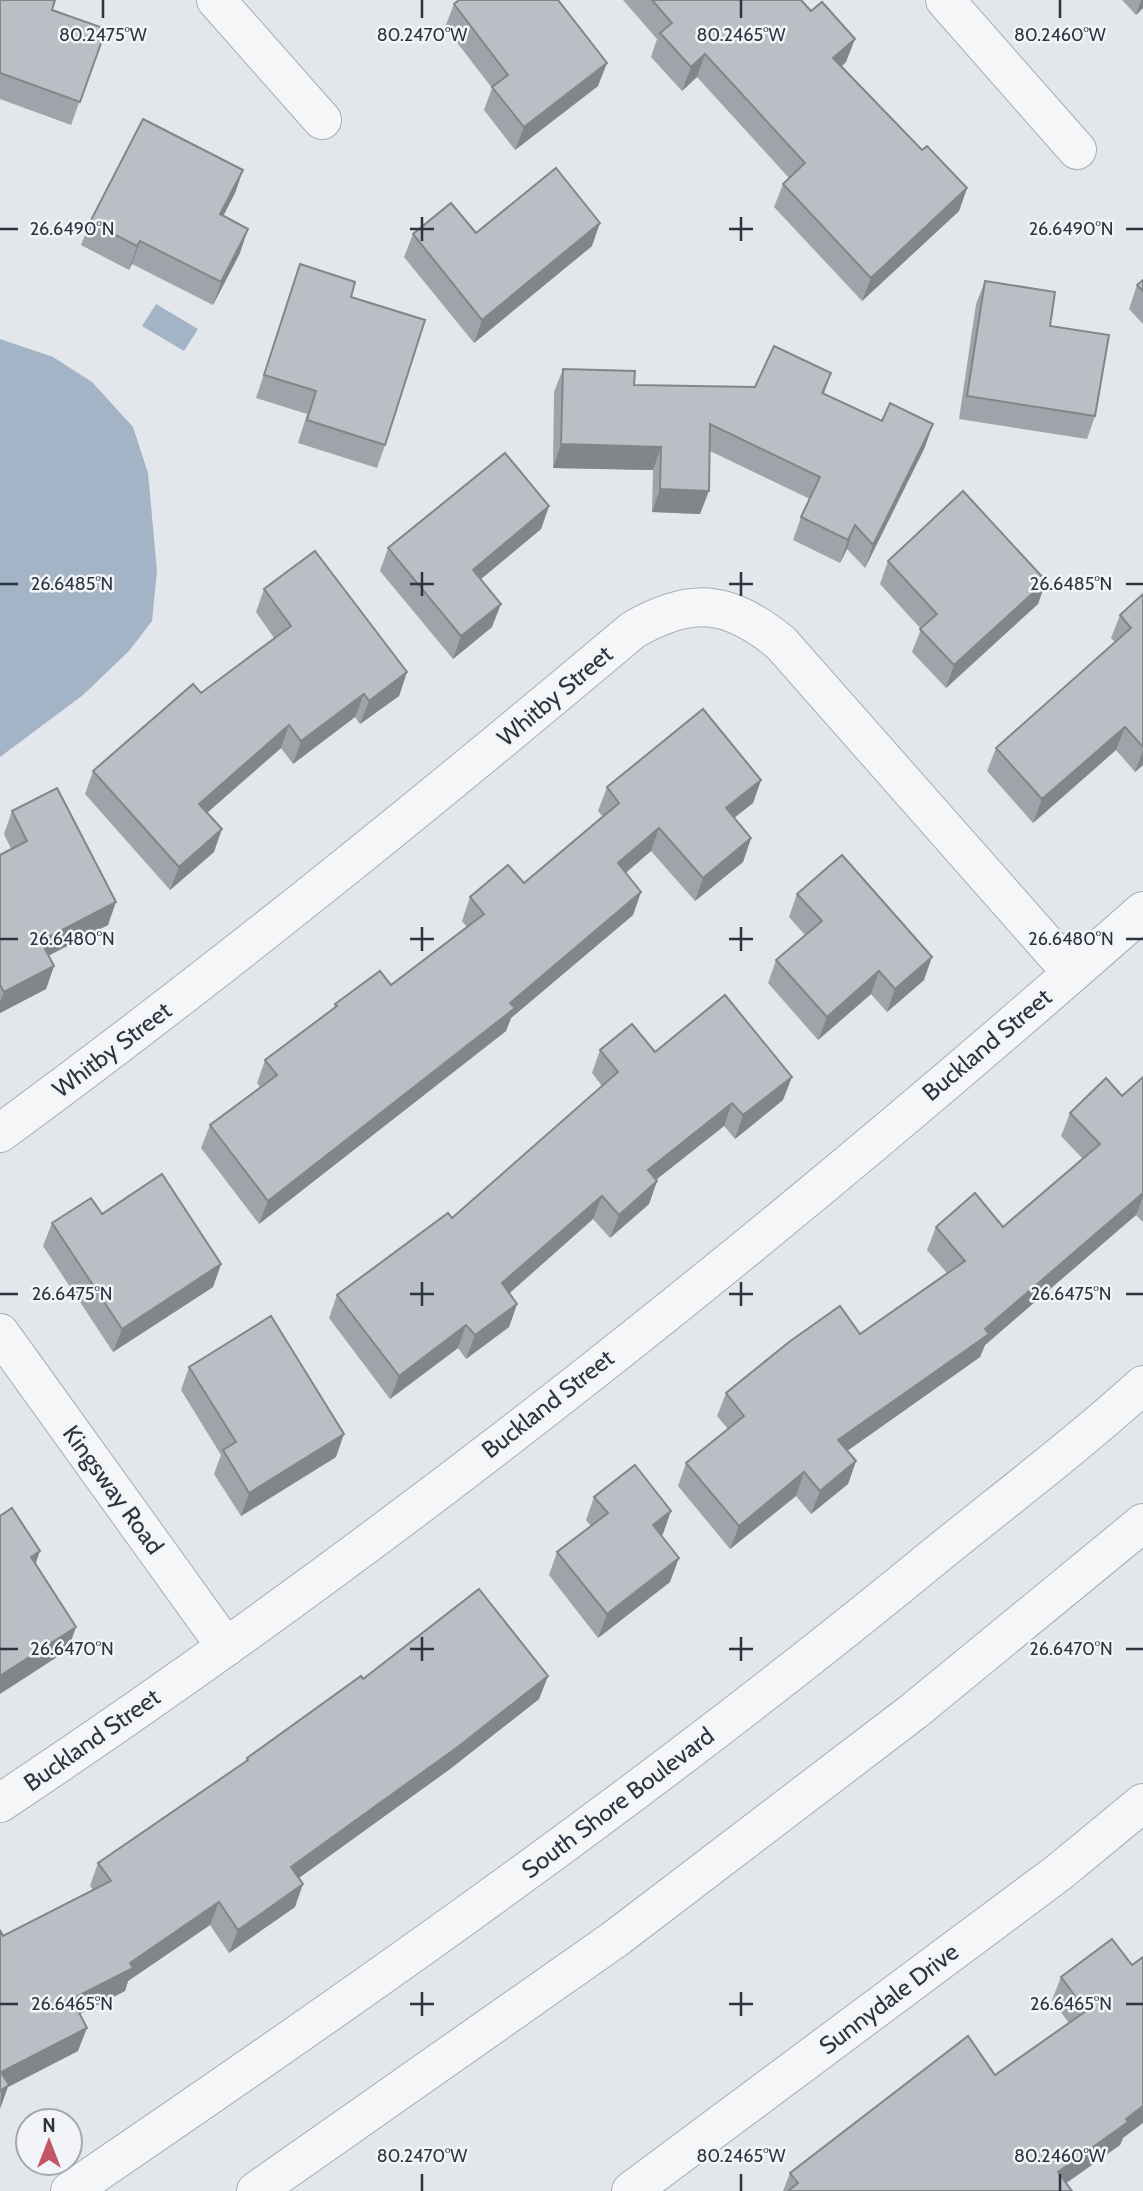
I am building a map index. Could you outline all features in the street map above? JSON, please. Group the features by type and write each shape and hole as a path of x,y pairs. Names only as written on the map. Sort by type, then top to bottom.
{"street":[{"path":"216,0 322,120"},
{"path":"945,0 1077,150"},
{"name":"Whitby Street","path":"0,1133 145,1026 397,828 633,630 661,614 693,607 736,614 756,622 781,643 1072,973"},
{"name":"Buckland Street","path":"0,1803 226,1647 557,1400 813,1194 1143,911"},
{"name":"Kingsway Road","path":"0,1333 226,1647"},
{"name":"South Shore Boulevard","path":"70,2191 306,2030 543,1861 841,1634 1143,1385"},
{"path":"256,2191 615,1939 914,1711 1143,1523"},
{"name":"Sunnydale Drive","path":"631,2191 1058,1873 1143,1803"}],"water":[{"path":"156,304 198,329 184,351 142,326"},
{"path":"0,339 53,357 92,382 133,427 148,473 157,571 152,621 129,651 83,695 0,757"}],"building":[{"path":"0,0 55,0 52,10 106,29 80,102 0,73"},
{"path":"459,0 558,0 607,63 524,127 492,87 508,75 454,4"},
{"path":"652,0 801,0 811,11 822,2 855,39 833,58 922,150 927,146 967,188 871,278 783,184 805,163 705,54 691,67 660,33 672,23"},
{"path":"143,119 243,170 220,214 248,229 221,282 140,241 137,246 90,222"},
{"path":"556,168 600,223 482,320 413,234 451,203 476,233"},
{"path":"300,264 355,282 351,297 425,320 385,445 307,420 316,391 264,375"},
{"path":"1143,280 1143,291 1137,285"},
{"path":"985,281 1055,292 1050,326 1109,335 1095,416 967,396"},
{"path":"774,346 831,373 822,393 882,421 890,403 933,424 873,545 855,525 848,540 801,517 820,477 710,424 709,491 660,489 661,447 561,444 563,369 635,371 634,385 755,387"},
{"path":"505,453 549,506 473,570 501,604 461,636 388,548"},
{"path":"963,491 1046,581 954,665 920,629 937,614 888,561"},
{"path":"315,551 407,672 369,701 364,694 301,741 289,725 199,804 222,829 179,867 93,771 193,684 201,693 291,626 264,589"},
{"path":"1143,594 1143,747 1125,727 1042,799 996,748 1131,628 1120,615"},
{"path":"703,709 761,780 726,808 751,838 703,878 659,828 618,863 641,892 510,1003 515,1008 268,1201 210,1125 277,1075 265,1060 380,971 391,985 484,914 470,897 508,865 524,883 619,803 607,787"},
{"path":"57,788 116,902 41,941 54,966 4,992 0,985 0,855 27,841 12,811"},
{"path":"842,855 932,957 895,989 879,971 827,1017 776,960 822,921 797,894"},
{"path":"725,995 792,1077 743,1115 732,1103 648,1170 657,1181 619,1215 602,1196 502,1283 517,1304 475,1335 466,1325 399,1376 337,1295 448,1213 452,1218 618,1072 600,1050 632,1024 655,1052"},
{"path":"1143,1077 1143,1193 985,1329 989,1334 838,1440 856,1461 820,1491 804,1472 739,1526 686,1463 744,1416 726,1393 789,1342 840,1306 860,1334 965,1261 936,1227 975,1193 1003,1227 1100,1144 1070,1113 1106,1078 1122,1096"},
{"path":"162,1174 221,1264 122,1329 52,1223 91,1198 102,1214"},
{"path":"271,1316 344,1434 249,1493 223,1450 236,1442 189,1367"},
{"path":"635,1465 671,1511 653,1525 679,1558 607,1614 557,1552 608,1513 594,1497"},
{"path":"12,1508 40,1551 31,1557 76,1627 0,1676 0,1516"},
{"path":"479,1589 548,1676 459,1746 291,1867 303,1884 238,1930 219,1902 130,1963 133,1968 72,1999 87,2028 1,2072 9,2085 0,2091 0,1930 3,1936 111,1881 98,1863 248,1760 247,1758 361,1676 363,1679"},
{"path":"1112,1939 1132,1965 1143,1957 1143,2106 1126,2119 1128,2122 1058,2172 1072,2191 788,2191 798,2183 790,2173 968,2036 995,2075 1086,2011 1061,1977"}]}
